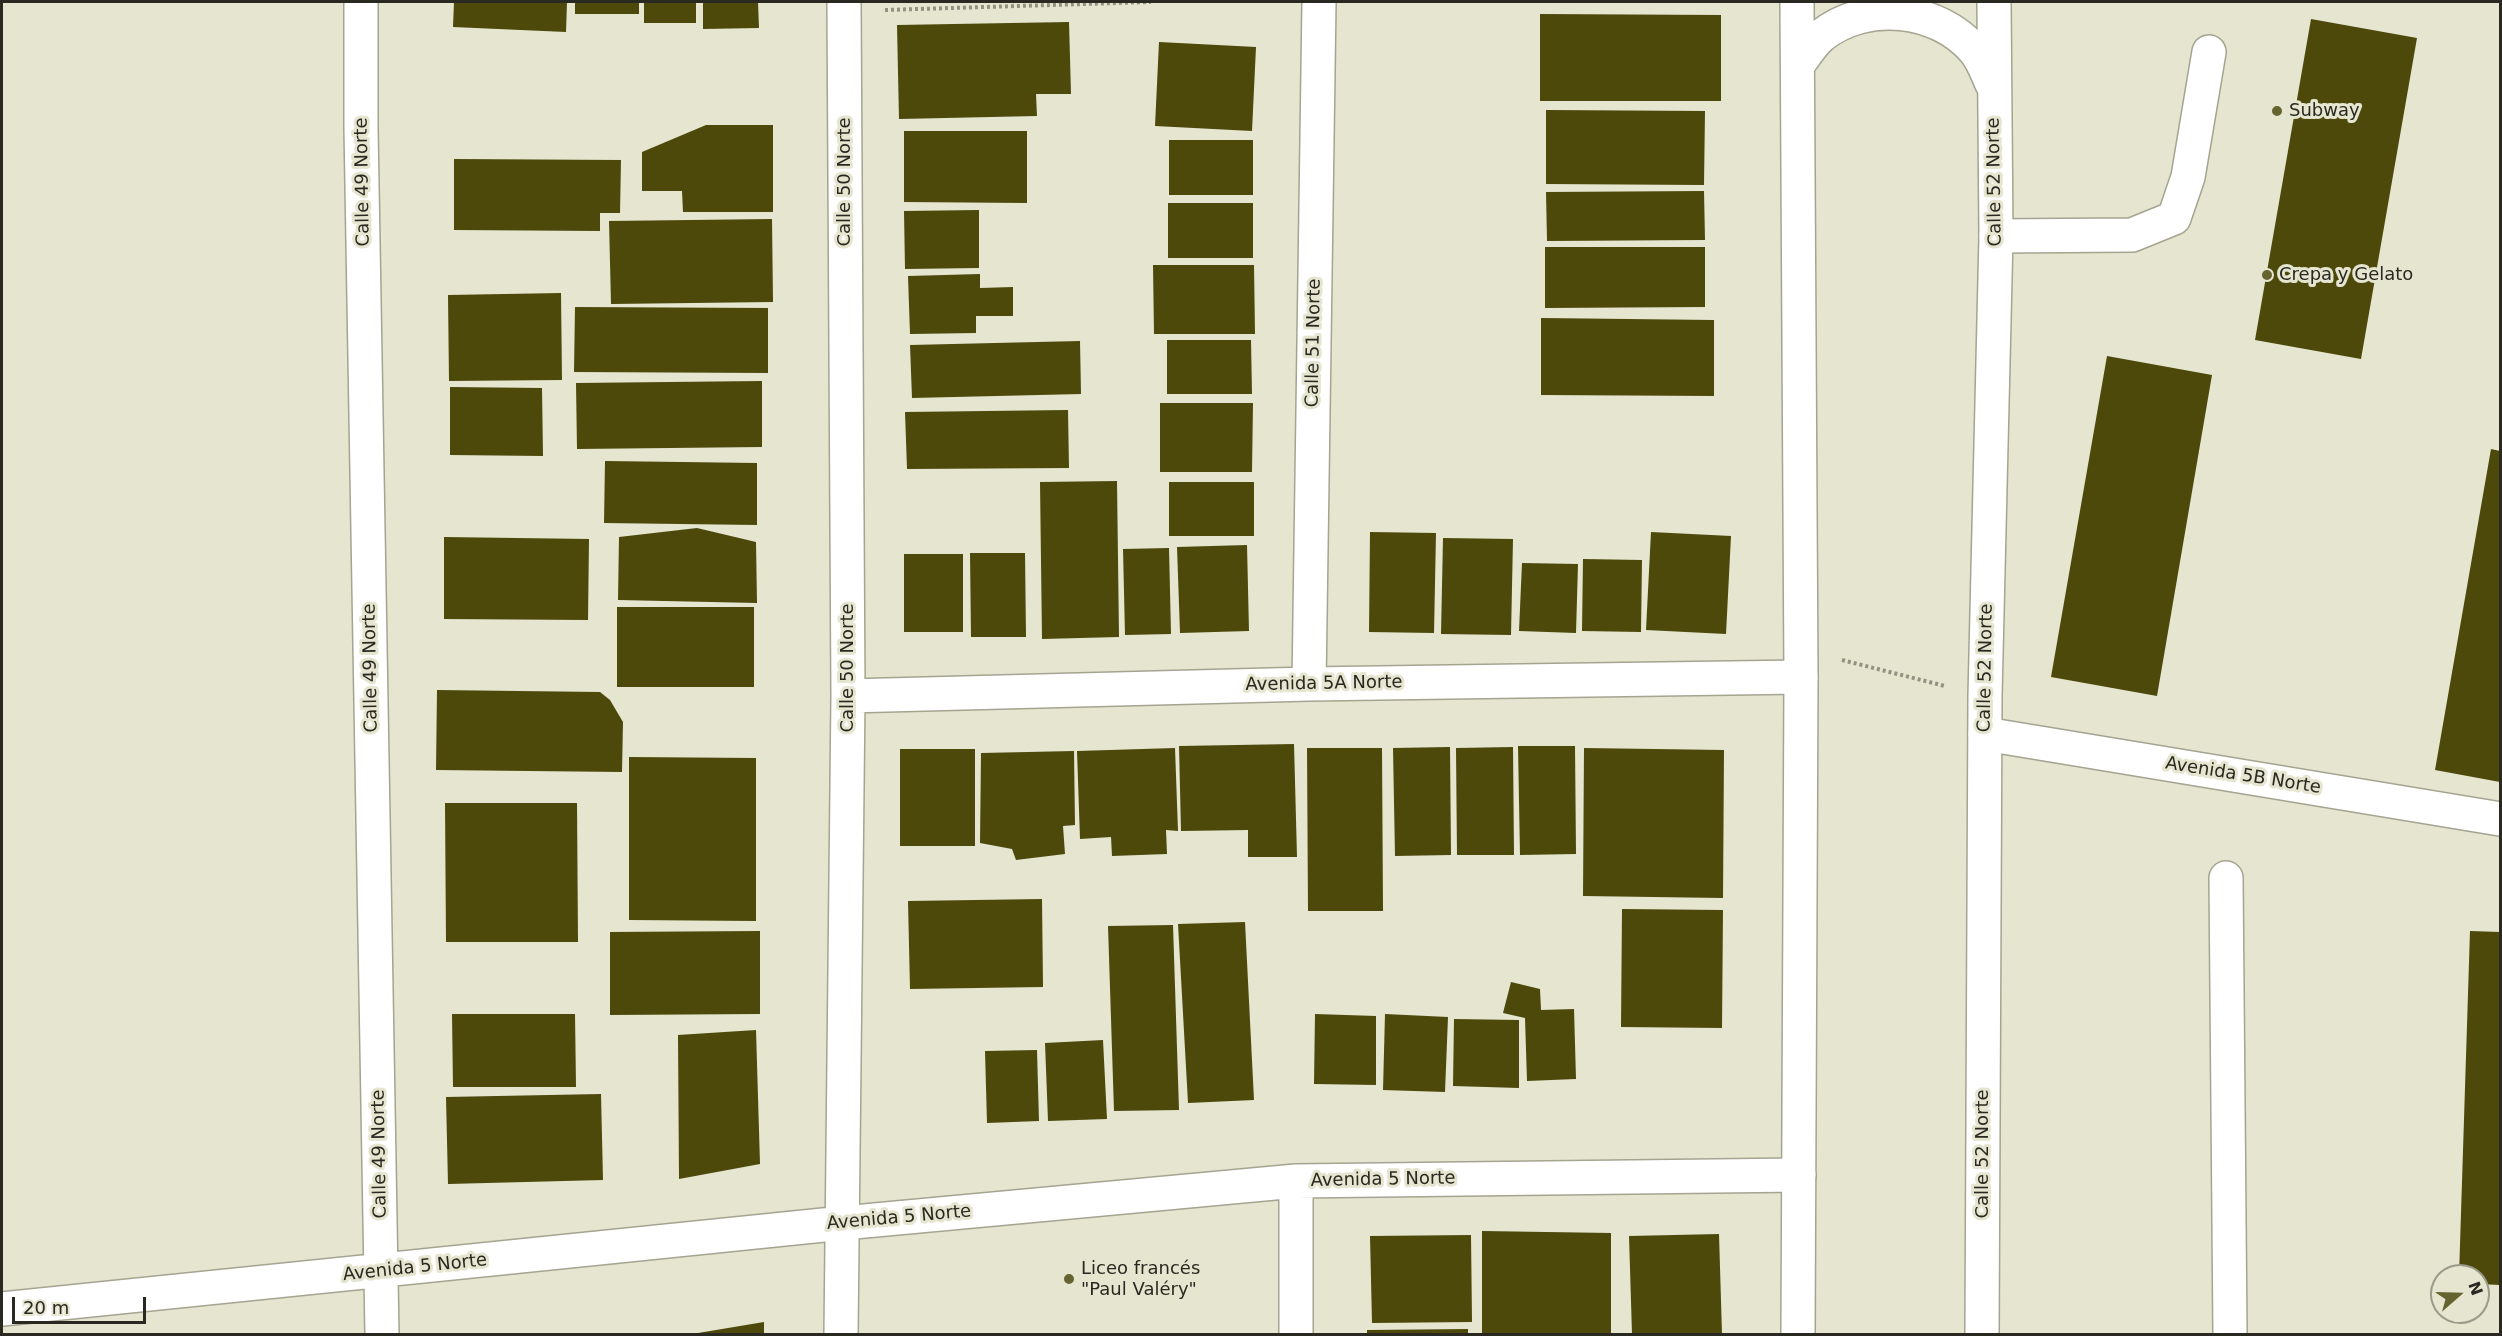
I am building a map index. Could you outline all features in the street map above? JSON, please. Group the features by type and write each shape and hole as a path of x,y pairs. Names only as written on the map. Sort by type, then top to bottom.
{"street":[{"name":"Calle 49 Norte","path":"361,2 382,1335"},
{"name":"Calle 51 Norte","path":"1309,684 1319,2"},
{"path":"1797,2 1800,663 1799,1331"},
{"name":"Calle 52 Norte","path":"1982,1334 1985,696 1996,236 1994,2"},
{"name":"Calle 50 Norte","path":"841,1335 848,696 844,6"},
{"path":"1798,65 1822,36 1838,25 1874,12 1902,12 1930,19 1947,27 1962,39 1975,52 1993,86"},
{"path":"1996,236 2132,235 2174,218 2188,177 2209,52"},
{"name":"Avenida 5A Norte","path":"848,696 1309,684 1800,663"},
{"name":"Avenida 5B Norte","path":"1985,734 2500,819"},
{"path":"2226,878 2230,1335"},
{"name":"Avenida 5 Norte","path":"2,1309 382,1272 843,1223 1296,1181 1799,1175"},
{"path":"1296,1181 1296,1335"}],"path":[{"path":"844,6 1151,2"},
{"path":"1800,663 1985,696"}],"building":[{"path":"454,2 567,2 566,32 453,27"},
{"path":"575,2 639,2 639,14 575,14"},
{"path":"644,2 696,2 696,23 644,23"},
{"path":"703,2 758,2 759,28 703,29"},
{"path":"1540,14 1721,15 1721,101 1540,101"},
{"path":"2311,19 2417,38 2361,359 2255,340"},
{"path":"1069,22 1071,94 1036,94 1037,116 899,119 897,25"},
{"path":"1159,42 1256,47 1252,131 1155,126"},
{"path":"1546,110 1705,111 1704,185 1546,184"},
{"path":"706,125 773,125 773,212 683,212 682,191 642,191 642,152"},
{"path":"904,131 1027,131 1027,203 904,202"},
{"path":"1169,140 1253,140 1253,195 1169,195"},
{"path":"454,159 621,160 620,213 600,213 600,231 454,230"},
{"path":"1704,191 1705,240 1547,241 1546,192"},
{"path":"1168,203 1253,203 1253,258 1168,258"},
{"path":"979,210 979,268 905,269 904,211"},
{"path":"772,219 773,302 611,304 609,221"},
{"path":"1545,247 1705,247 1705,307 1545,308"},
{"path":"1153,265 1254,265 1255,334 1154,334"},
{"path":"980,274 980,288 1013,287 1013,316 976,316 976,333 910,334 908,276"},
{"path":"561,293 562,380 449,381 448,295"},
{"path":"575,307 768,308 768,373 574,372"},
{"path":"1541,318 1714,320 1714,396 1541,395"},
{"path":"1167,340 1251,340 1252,394 1167,394"},
{"path":"1080,341 1081,394 912,398 910,345"},
{"path":"2107,356 2212,375 2157,696 2051,677"},
{"path":"762,381 762,447 577,449 576,383"},
{"path":"450,387 542,388 543,456 450,455"},
{"path":"1160,403 1253,403 1252,472 1160,472"},
{"path":"1068,410 1069,468 907,469 905,412"},
{"path":"2491,449 2500,451 2500,782 2435,770"},
{"path":"605,461 757,463 757,525 604,523"},
{"path":"1117,481 1119,637 1042,639 1040,482"},
{"path":"1169,482 1254,482 1254,536 1169,536"},
{"path":"697,528 756,542 757,603 618,600 619,537"},
{"path":"1370,532 1436,533 1434,633 1369,632"},
{"path":"1651,532 1731,536 1726,634 1646,630"},
{"path":"444,537 589,539 588,620 444,619"},
{"path":"1443,538 1513,539 1511,635 1441,634"},
{"path":"1247,545 1249,631 1180,633 1177,547"},
{"path":"1169,548 1171,634 1125,635 1123,549"},
{"path":"970,553 1025,553 1026,637 971,637"},
{"path":"904,554 963,554 963,632 904,632"},
{"path":"1583,559 1642,560 1641,632 1582,631"},
{"path":"1522,563 1578,564 1576,633 1519,631"},
{"path":"617,607 754,607 754,687 617,687"},
{"path":"437,690 600,692 610,700 623,722 622,772 436,770"},
{"path":"1294,744 1297,857 1248,857 1248,830 1181,831 1179,746"},
{"path":"1518,746 1575,746 1576,854 1520,855"},
{"path":"1450,747 1451,855 1395,856 1393,748"},
{"path":"1513,747 1514,855 1457,855 1456,748"},
{"path":"1175,748 1178,831 1166,830 1167,854 1112,856 1111,837 1080,839 1077,751"},
{"path":"1307,748 1382,748 1383,911 1308,911"},
{"path":"1584,748 1724,750 1723,898 1583,896"},
{"path":"900,749 975,749 975,846 900,846"},
{"path":"1074,751 1075,825 1063,826 1065,854 1016,860 1012,849 980,843 981,753"},
{"path":"629,757 756,758 756,921 629,920"},
{"path":"445,803 577,803 578,942 446,942"},
{"path":"1042,899 1043,987 910,989 908,901"},
{"path":"1622,909 1723,910 1722,1028 1621,1027"},
{"path":"1245,922 1254,1100 1188,1103 1178,924"},
{"path":"1173,925 1179,1110 1114,1111 1108,926"},
{"path":"760,931 760,1014 610,1015 610,932"},
{"path":"2470,931 2500,932 2500,1285 2490,1285 2490,1264 2459,1264"},
{"path":"1511,982 1540,989 1541,1010 1574,1009 1576,1079 1527,1081 1525,1018 1503,1013"},
{"path":"452,1014 575,1014 576,1087 453,1087"},
{"path":"1315,1014 1376,1016 1376,1085 1314,1084"},
{"path":"1385,1014 1448,1017 1445,1092 1383,1090"},
{"path":"1454,1019 1519,1020 1519,1088 1453,1086"},
{"path":"756,1030 760,1164 679,1179 678,1035"},
{"path":"1103,1040 1107,1119 1048,1121 1045,1043"},
{"path":"1037,1050 1039,1121 987,1123 985,1051"},
{"path":"601,1094 603,1180 448,1184 446,1097"},
{"path":"1482,1231 1611,1233 1611,1334 1482,1334"},
{"path":"1719,1234 1722,1334 1632,1334 1629,1236"},
{"path":"1471,1235 1472,1322 1372,1323 1370,1236"},
{"path":"764,1322 764,1334 698,1334 698,1333"},
{"path":"1468,1329 1468,1334 1367,1334 1367,1330"}],"place":[{"name":"Subway","path":"2277,111"},
{"name":"Crepa y Gelato","path":"2267,275"},
{"name":"Liceo francés \"Paul Valéry\"","path":"1069,1279"}]}
